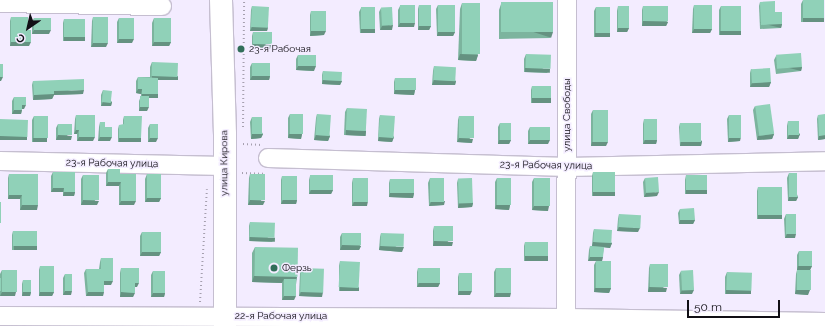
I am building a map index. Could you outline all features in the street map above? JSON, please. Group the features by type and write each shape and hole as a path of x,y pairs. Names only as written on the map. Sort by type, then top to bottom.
{"main road":[{"name":"улица Кирова","path":"221,0 225,321"}],"street":[{"name":"улица Свободы","path":"566,322 568,167 567,0"},
{"path":"0,3 162,6"},
{"name":"23-я Рабочая улица","path":"268,158 568,167 825,161"},
{"name":"23-я Рабочая улица","path":"0,161 224,166"},
{"name":"22-я Рабочая улица","path":"0,316 225,321 825,322"}],"building":[{"path":"803,0 824,0 824,18 803,18"},
{"path":"775,1 775,12 782,12 782,24 761,25 760,2"},
{"path":"501,2 553,2 553,32 501,32"},
{"path":"462,3 480,3 480,54 462,54"},
{"path":"400,5 415,5 415,23 400,23"},
{"path":"419,5 431,5 431,26 419,26"},
{"path":"438,5 455,5 455,32 438,32"},
{"path":"694,5 712,5 712,29 694,29"},
{"path":"252,6 269,7 268,28 251,27"},
{"path":"618,6 629,6 629,28 618,28"},
{"path":"643,6 668,6 668,21 643,21"},
{"path":"721,6 741,6 741,31 721,31"},
{"path":"361,7 375,7 375,29 361,29"},
{"path":"392,7 393,25 382,26 381,8"},
{"path":"596,7 610,7 610,33 596,33"},
{"path":"311,11 326,11 326,31 311,31"},
{"path":"11,17 28,17 28,30 31,30 31,42 11,42"},
{"path":"93,17 108,17 108,43 93,43"},
{"path":"34,18 51,18 51,30 34,30"},
{"path":"119,18 134,18 134,39 119,39"},
{"path":"154,18 171,18 171,42 154,42"},
{"path":"64,19 85,19 85,37 64,37"},
{"path":"253,32 272,32 272,44 253,44"},
{"path":"801,53 802,67 777,69 776,55"},
{"path":"526,54 551,55 550,69 526,68"},
{"path":"298,55 316,55 316,66 298,66"},
{"path":"152,62 178,63 177,77 152,76"},
{"path":"252,63 270,63 270,76 252,76"},
{"path":"0,64 3,64 3,77 0,77"},
{"path":"434,66 456,67 455,81 433,80"},
{"path":"770,68 771,82 752,83 751,69"},
{"path":"323,71 342,72 342,81 323,80"},
{"path":"138,77 158,78 158,94 142,94 142,89 138,89"},
{"path":"395,78 416,78 416,90 395,90"},
{"path":"84,79 84,90 54,91 54,94 34,95 33,81"},
{"path":"532,86 551,86 551,98 532,98"},
{"path":"103,90 112,91 111,103 102,102"},
{"path":"140,96 149,96 149,107 140,107"},
{"path":"14,97 26,97 26,105 22,105 22,110 14,110"},
{"path":"770,104 774,134 759,136 755,106"},
{"path":"347,108 367,109 366,131 346,130"},
{"path":"593,110 608,110 608,142 593,142"},
{"path":"290,114 303,114 303,134 290,134"},
{"path":"317,114 331,115 330,136 316,135"},
{"path":"825,114 825,135 819,136 818,115"},
{"path":"76,115 95,115 95,137 79,137 79,130 76,130"},
{"path":"380,115 395,116 393,138 378,137"},
{"path":"729,115 741,115 741,138 729,138"},
{"path":"34,116 48,116 48,138 34,138"},
{"path":"124,116 142,116 141,138 119,138 119,125 124,124"},
{"path":"459,116 474,116 474,138 459,138"},
{"path":"252,117 262,117 262,134 252,134"},
{"path":"0,119 28,120 27,137 0,136"},
{"path":"644,119 657,119 657,140 644,140"},
{"path":"788,121 799,121 799,135 788,135"},
{"path":"100,122 105,122 105,127 112,127 112,137 100,137"},
{"path":"500,123 511,123 511,140 500,140"},
{"path":"680,123 701,123 701,142 680,142"},
{"path":"58,124 72,124 72,135 58,135"},
{"path":"150,124 158,124 158,138 150,138"},
{"path":"530,127 550,127 550,140 530,140"},
{"path":"108,169 120,169 120,174 136,174 136,201 121,201 121,182 108,182"},
{"path":"53,172 75,172 75,192 64,192 64,188 53,188"},
{"path":"593,172 615,172 615,192 593,192"},
{"path":"789,173 797,173 797,197 789,197"},
{"path":"9,174 38,174 38,205 22,205 22,195 9,195"},
{"path":"147,174 161,174 161,198 147,198"},
{"path":"250,174 265,174 265,200 250,200"},
{"path":"83,175 99,175 99,200 83,200"},
{"path":"310,175 333,175 333,190 310,190"},
{"path":"686,175 707,175 707,190 686,190"},
{"path":"282,176 297,176 297,200 282,200"},
{"path":"658,177 659,192 646,193 645,178"},
{"path":"353,178 368,178 368,202 353,202"},
{"path":"430,178 444,178 444,202 430,202"},
{"path":"458,178 472,178 473,203 459,203"},
{"path":"497,178 511,178 511,205 497,205"},
{"path":"534,178 550,178 550,206 534,206"},
{"path":"390,179 414,179 414,193 390,193"},
{"path":"758,187 782,187 782,215 758,215"},
{"path":"0,202 1,202 0,223"},
{"path":"694,208 695,220 680,220 680,209"},
{"path":"619,214 641,215 640,228 618,227"},
{"path":"786,214 796,214 796,234 786,234"},
{"path":"250,222 275,223 274,238 249,237"},
{"path":"434,226 453,226 453,241 434,241"},
{"path":"594,229 612,230 611,243 593,242"},
{"path":"13,231 37,231 37,246 13,246"},
{"path":"142,232 161,232 161,252 142,252"},
{"path":"342,233 361,233 361,245 342,245"},
{"path":"381,233 404,234 404,247 381,246"},
{"path":"525,242 548,242 548,256 525,256"},
{"path":"590,246 604,247 603,257 590,257"},
{"name":"Ферзь","path":"255,247 298,248 297,277 254,276"},
{"path":"799,251 812,251 812,266 799,266"},
{"path":"101,258 113,258 113,281 104,281 104,292 88,292 86,269 101,269"},
{"path":"340,261 360,262 359,288 339,287"},
{"path":"596,261 611,261 611,288 596,288"},
{"path":"650,264 668,264 668,287 650,287"},
{"path":"40,266 54,266 54,292 40,292"},
{"path":"121,268 139,268 139,283 135,283 135,293 121,292"},
{"path":"301,268 324,269 323,293 300,292"},
{"path":"418,268 440,268 440,283 418,283"},
{"path":"496,268 511,268 511,293 496,293"},
{"path":"2,270 17,270 17,292 2,292"},
{"path":"693,270 694,290 682,291 681,271"},
{"path":"797,270 811,270 811,290 797,290"},
{"path":"153,271 165,271 165,293 153,293"},
{"path":"727,272 752,273 751,291 726,290"},
{"path":"459,273 472,273 472,291 459,291"},
{"path":"65,274 72,274 72,291 65,291"},
{"path":"0,278 1,278 0,291"},
{"path":"284,279 296,279 296,296 284,296"},
{"path":"23,280 31,280 31,292 23,292"}],"place":[{"name":"23-я Рабочая","path":"241,49"},
{"name":"Ферзь","path":"274,268"}]}
